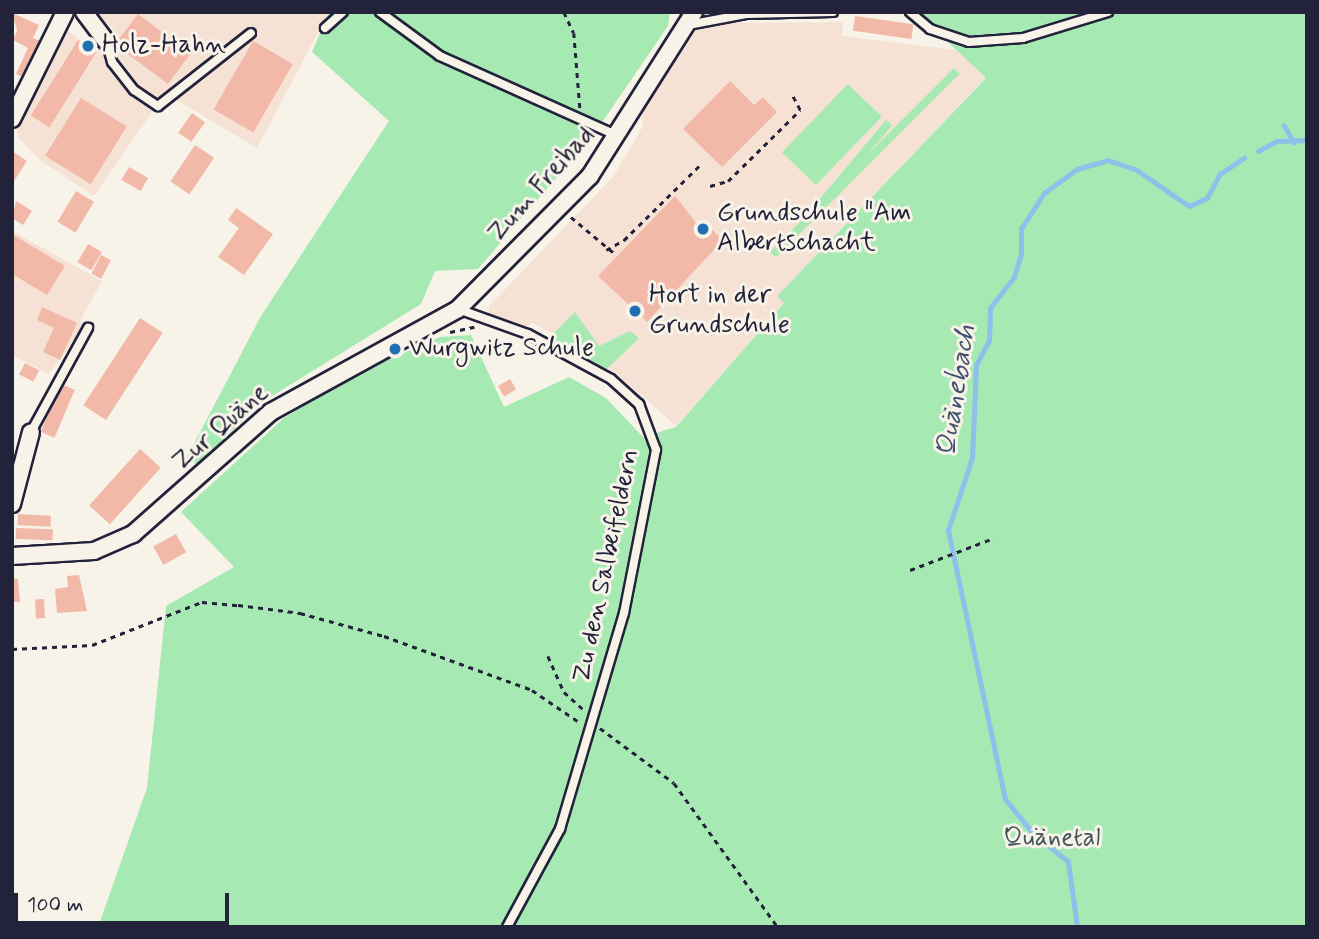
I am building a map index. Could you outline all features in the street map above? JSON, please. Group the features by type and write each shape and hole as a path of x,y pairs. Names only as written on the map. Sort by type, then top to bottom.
{"street":[{"path":"12,119 65,12"},
{"path":"84,12 106,41"},
{"name":"Zum Freibad","path":"457,309 562,207 619,136 691,19"},
{"name":"Zur Quäne","path":"12,556 94,551 132,534 271,412 457,309"},
{"path":"12,504 31,432"}],"lane":[{"path":"325,28 343,12"},
{"path":"380,12 440,55 619,136"},
{"path":"691,19 746,14 833,12"},
{"path":"910,12 930,29 969,42 1023,38 1108,12"},
{"path":"106,41 112,62 134,90 158,106 251,33"},
{"name":"Zu den Salbeifeldern","path":"457,309 582,360 639,404 651,427 651,486 593,720 560,829 507,927"},
{"path":"31,432 58,373 88,328"}],"path":[{"path":"564,12 574,33 581,117"},
{"path":"710,186 728,181 800,110 792,94"},
{"path":"606,250 624,240 700,165"},
{"path":"571,217 606,250 614,253"},
{"path":"910,570 994,538"},
{"path":"12,649 92,645 202,602 238,605 300,613 384,636 531,690 576,722 593,720"},
{"path":"548,656 564,692 593,720 674,783 778,927"}],"shaded area":[{"path":"96,12 329,12 257,148 165,93 94,196 40,160 19,138 16,126 68,31 97,52 115,31"},
{"name":"Grundschule \"Am Albertschacht","path":"843,22 842,36 956,50 986,77 777,296 784,303 676,426 616,373 533,323 525,327 488,316 489,306 613,177 643,126 642,114 696,31 719,23"},
{"path":"12,231 102,281 80,321 85,325 49,374 12,355"}],"green space":[{"path":"329,12 670,12 668,26 594,134 478,269 435,271 421,304 259,404 198,465 186,459 261,316 389,121 312,52"},
{"name":"Quänetal","path":"916,12 1307,12 1307,927 98,927 147,788 166,606 234,567 181,512 284,418 360,372 440,337 471,335 504,407 569,377 606,398 643,437 676,427 784,303 777,296 986,78"},
{"path":"954,68 960,74 776,258 770,252"},
{"path":"848,84 882,117 816,185 782,152"},
{"path":"886,120 892,125 816,216 810,210"},
{"path":"575,312 599,346 630,331 639,338 607,369 549,338"}],"building":[{"path":"12,13 39,25 33,38 45,43 28,80 16,74 28,48 13,40 17,30"},
{"path":"138,14 191,54 168,84 115,44"},
{"path":"855,16 913,24 911,39 853,31"},
{"path":"78,40 97,52 49,127 31,115"},
{"path":"253,41 293,64 253,132 214,109"},
{"path":"730,81 754,105 763,97 777,112 722,167 683,129"},
{"path":"81,98 127,127 91,184 45,156"},
{"path":"192,113 205,122 191,142 178,133"},
{"path":"195,145 214,158 189,194 170,181"},
{"path":"12,151 27,161 12,184"},
{"path":"129,167 148,178 141,191 122,180"},
{"path":"76,191 94,202 75,233 57,222"},
{"path":"675,196 701,229 706,224 723,240 647,322 598,276"},
{"path":"16,201 32,211 23,225 12,218"},
{"path":"236,208 273,234 244,275 218,257 239,228 228,220"},
{"path":"12,234 65,266 47,295 12,274"},
{"path":"88,244 102,252 91,270 78,262"},
{"path":"101,255 111,260 101,279 91,274"},
{"path":"42,307 77,323 60,360 43,352 54,328 37,320"},
{"path":"140,318 163,333 106,420 83,405"},
{"path":"25,363 39,370 33,382 19,375"},
{"path":"510,379 516,389 504,396 498,386"},
{"path":"61,384 75,390 54,438 41,432"},
{"path":"140,449 161,468 110,524 89,505"},
{"path":"18,514 51,516 50,527 17,525"},
{"path":"16,528 53,529 53,540 16,539"},
{"path":"176,534 186,552 163,565 153,547"},
{"path":"79,575 87,611 57,613 55,589 68,587 67,576"},
{"path":"12,579 18,579 20,602 12,602"},
{"path":"35,599 44,599 45,618 36,618"}],"waterway":[{"path":"702,16 704,12"},
{"path":"1284,125 1294,142"},
{"name":"Quänebach","path":"1258,151 1277,141 1307,140"},
{"name":"Quänebach","path":"1077,927 1068,862 1033,834 1005,799 948,530 972,458 976,365 989,341 990,308 1014,277 1021,254 1021,229 1044,193 1077,169 1108,160 1137,170 1189,206 1207,198 1220,174 1244,158"}],"place":[{"name":"Holz-Hahn","path":"88,46"},
{"name":"Grundschule \"Am Albertschacht","path":"703,229"},
{"name":"Hort in der Grundschule","path":"635,311"},
{"name":"Wurgwitz Schule","path":"395,349"}]}
